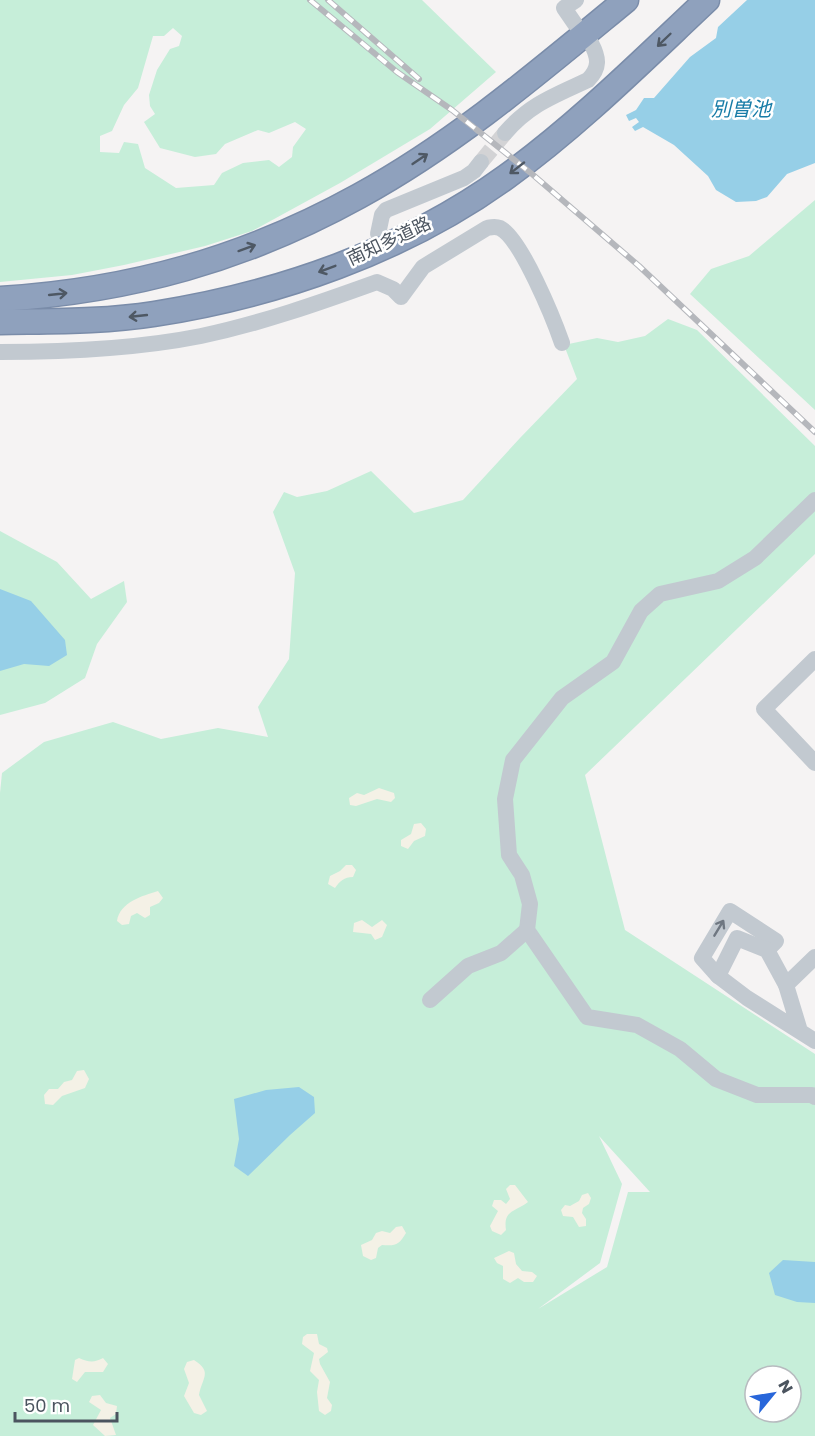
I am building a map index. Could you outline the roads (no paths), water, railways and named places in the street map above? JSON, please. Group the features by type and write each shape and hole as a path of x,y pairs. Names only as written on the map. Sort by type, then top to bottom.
{"highway":[{"path":"0,299 108,287 178,271 271,239 321,217 361,195 457,134 539,72 626,0"},
{"name":"南知多道路","path":"0,322 82,320 153,314 241,296 313,274 361,256 442,217 505,177 627,76 707,0"}],"street":[{"path":"575,24 564,8 576,0"},
{"path":"505,133 534,105 588,80 595,73 598,63 591,43"},
{"path":"378,234 382,215 386,210 464,178 481,162"},
{"path":"0,352 87,350 200,336 297,310 376,274 401,297 415,275 434,258 487,228 495,226 510,236 533,275 547,303 562,343"},
{"path":"815,500 755,558 718,582 660,594 641,611 613,662 562,698 513,760 505,799 509,855 522,875 530,904 527,930 587,1017 637,1025 680,1049 716,1079 757,1095 812,1095 815,1097"},
{"path":"815,659 764,709 815,763"},
{"path":"766,950 776,940 730,911 702,957 718,976 747,998 815,1041"},
{"path":"430,1000 468,966 501,952 527,930"},
{"path":"718,976 737,938 766,950 786,985 800,1031"},
{"path":"786,985 815,957"}],"water":[{"name":"別曽池","path":"747,0 815,0 815,163 787,174 767,197 756,201 736,202 716,190 708,176 674,145 643,127 635,131 632,127 639,122 636,118 629,121 626,115 636,110 644,98 654,98 690,57 716,38 718,27"},
{"path":"0,589 31,601 65,640 67,655 49,666 24,664 0,671"},
{"path":"299,1087 314,1097 315,1113 248,1176 234,1166 239,1139 234,1099 266,1090"},
{"path":"783,1260 815,1262 815,1303 797,1302 775,1295 769,1273"}],"tunnel":[{"path":"481,162 505,133"}],"railway":[{"path":"310,0 397,72 452,110 532,174 639,266 815,432"},
{"path":"328,0 419,79"}]}
